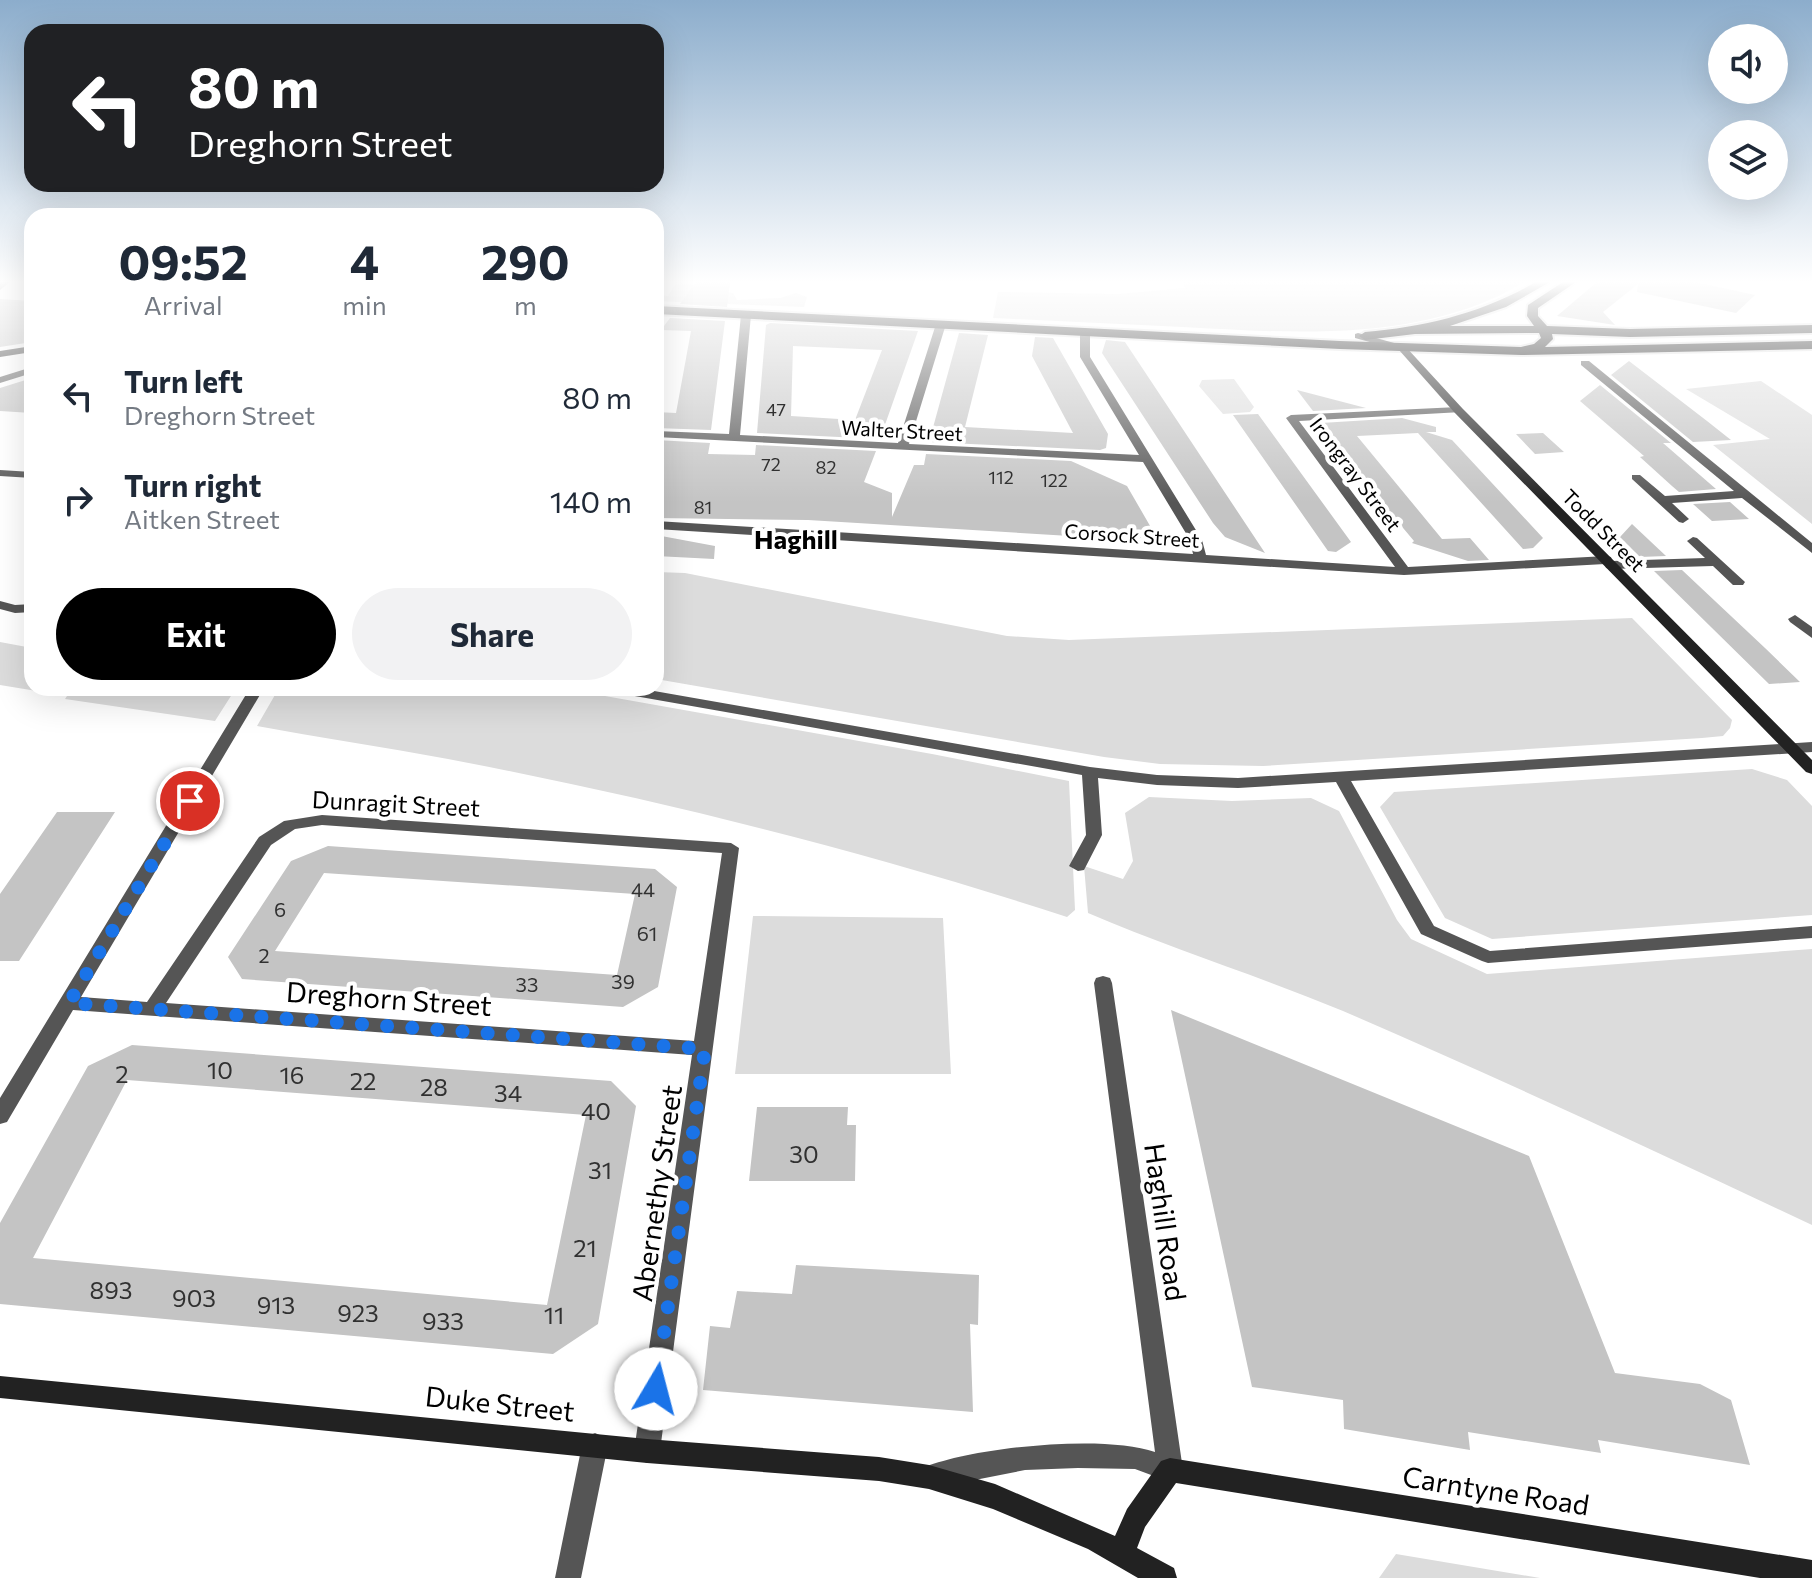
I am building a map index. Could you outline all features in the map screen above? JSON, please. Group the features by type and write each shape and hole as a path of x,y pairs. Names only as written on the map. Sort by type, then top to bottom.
{"street":[{"path":"734,439 742,356"},
{"path":"902,448 931,356"},
{"path":"1085,356 1196,540 1200,559"},
{"name":"Todd Street","path":"1409,356 1458,410 1812,769"},
{"path":"1585,363 1812,549"},
{"path":"0,380 24,372"},
{"name":"Irongray Street","path":"1404,571 1291,418 1458,410"},
{"name":"Walter Street","path":"664,435 1147,459"},
{"path":"0,473 24,474"},
{"path":"1636,477 1683,519"},
{"path":"1662,500 1745,494"},
{"name":"Corsock Street","path":"664,526 1404,571 1715,562"},
{"path":"1693,541 1738,582"},
{"path":"0,605 24,608"},
{"path":"1795,619 1812,634"},
{"path":"0,1116 252,696"},
{"path":"658,696 1090,772 1157,780 1238,783 1342,779 1812,747"},
{"path":"1078,866 1094,835 1090,772"},
{"path":"1342,779 1427,930 1488,957 1812,932"},
{"name":"Dunragit Street","path":"152,1009 265,841 290,825 322,820 731,848"},
{"name":"Abernethy Street","path":"647,1451 731,848"},
{"name":"Haghill Road","path":"1103,983 1170,1470"},
{"name":"Dreghorn Street","path":"69,1003 705,1049"},
{"name":"Duke Street","path":"0,1387 647,1451 879,1469 929,1477 995,1497 1052,1519 1164,1578"},
{"path":"568,1578 595,1445"},
{"name":"Carntyne Road","path":"929,1477 1025,1458 1135,1457 1170,1470 1812,1573"},
{"path":"1121,1553 1136,1518 1170,1470"}],"shaded area":[{"path":"1234,379 1254,407 1250,412 1223,414 1199,386 1202,380"},
{"path":"1761,381 1812,415 1812,524 1713,445 1770,439 1686,389"},
{"path":"664,572 685,573 1007,636 1069,640 1632,618 1732,720 1723,736 1263,766 1160,764 1104,757 664,680"},
{"path":"0,642 24,646 24,689 0,685"},
{"path":"67,696 231,696 215,721 65,699"},
{"path":"274,696 605,696 1069,781 1075,910 1067,917 914,870 760,828 604,791 448,759 257,726"},
{"path":"1752,769 1787,780 1812,806 1812,915 1492,939 1445,918 1380,807 1394,792"},
{"path":"1149,797 1232,801 1311,798 1339,811 1397,920 1411,939 1487,974 1812,949 1812,1225 1520,1089 1343,1011 1088,913 1084,866 1123,879 1133,861 1125,813"},
{"path":"753,916 943,918 951,1074 735,1074"},
{"path":"1396,1554 1540,1578 1379,1578"}],"building":[{"path":"686,356 721,356 711,430 664,428 664,412 676,413"},
{"path":"763,356 793,356 791,416 855,420 880,356 909,356 880,439 757,433"},
{"path":"953,356 983,356 965,427 1073,433 1032,356 1063,356 1108,434 1106,448 1100,450 929,442"},
{"path":"1104,356 1134,356 1265,553 1225,537"},
{"path":"1629,361 1731,440 1693,442 1611,375"},
{"path":"24,380 24,412 0,411 0,388"},
{"path":"1600,385 1671,443 1663,443 1716,489 1679,492 1672,486 1640,457 1644,456 1580,401"},
{"path":"1297,390 1366,408 1313,411"},
{"path":"1258,414 1351,542 1336,552 1328,551 1233,415"},
{"path":"1402,418 1436,427 1436,432 1426,432 1452,440 1543,538 1533,548 1523,549 1418,433 1357,436 1442,539 1470,538 1489,560 1468,561 1412,543 1414,541 1352,467 1321,423"},
{"path":"1543,433 1564,452 1535,454 1516,434"},
{"path":"664,440 710,443 708,454 755,455 756,445 876,451 864,482 892,493 892,517 914,465 924,465 926,454 1071,461 1127,486 1153,531 1136,540 808,520 664,518"},
{"path":"1730,502 1749,519 1712,521 1693,504"},
{"path":"1632,524 1666,556 1640,557 1620,537"},
{"path":"664,536 715,546 714,559 664,556"},
{"path":"1682,570 1800,682 1769,684 1654,571"},
{"path":"57,812 115,812 19,961 0,961 0,894"},
{"path":"328,846 655,869 677,887 658,987 623,1007 242,979 228,957 291,861","holes":["324,873 635,894 617,975 275,951"]},
{"path":"1171,1010 1529,1156 1615,1373 1700,1384 1731,1400 1750,1465 1598,1440 1601,1453 1468,1432 1470,1450 1344,1429 1343,1400 1252,1387"},
{"path":"132,1045 611,1081 636,1106 598,1324 553,1354 0,1304 0,1223 88,1066","holes":["127,1080 586,1115 547,1305 33,1258"]},
{"path":"757,1107 848,1107 847,1125 856,1125 855,1181 749,1181"},
{"path":"796,1265 979,1275 978,1325 970,1324 973,1412 703,1390 710,1326 730,1328 737,1291 792,1294"}],"district":[{"name":"Haghill","path":"796,538"}],"route":[{"path":"190,801 69,1003 705,1049 656,1389"}]}
